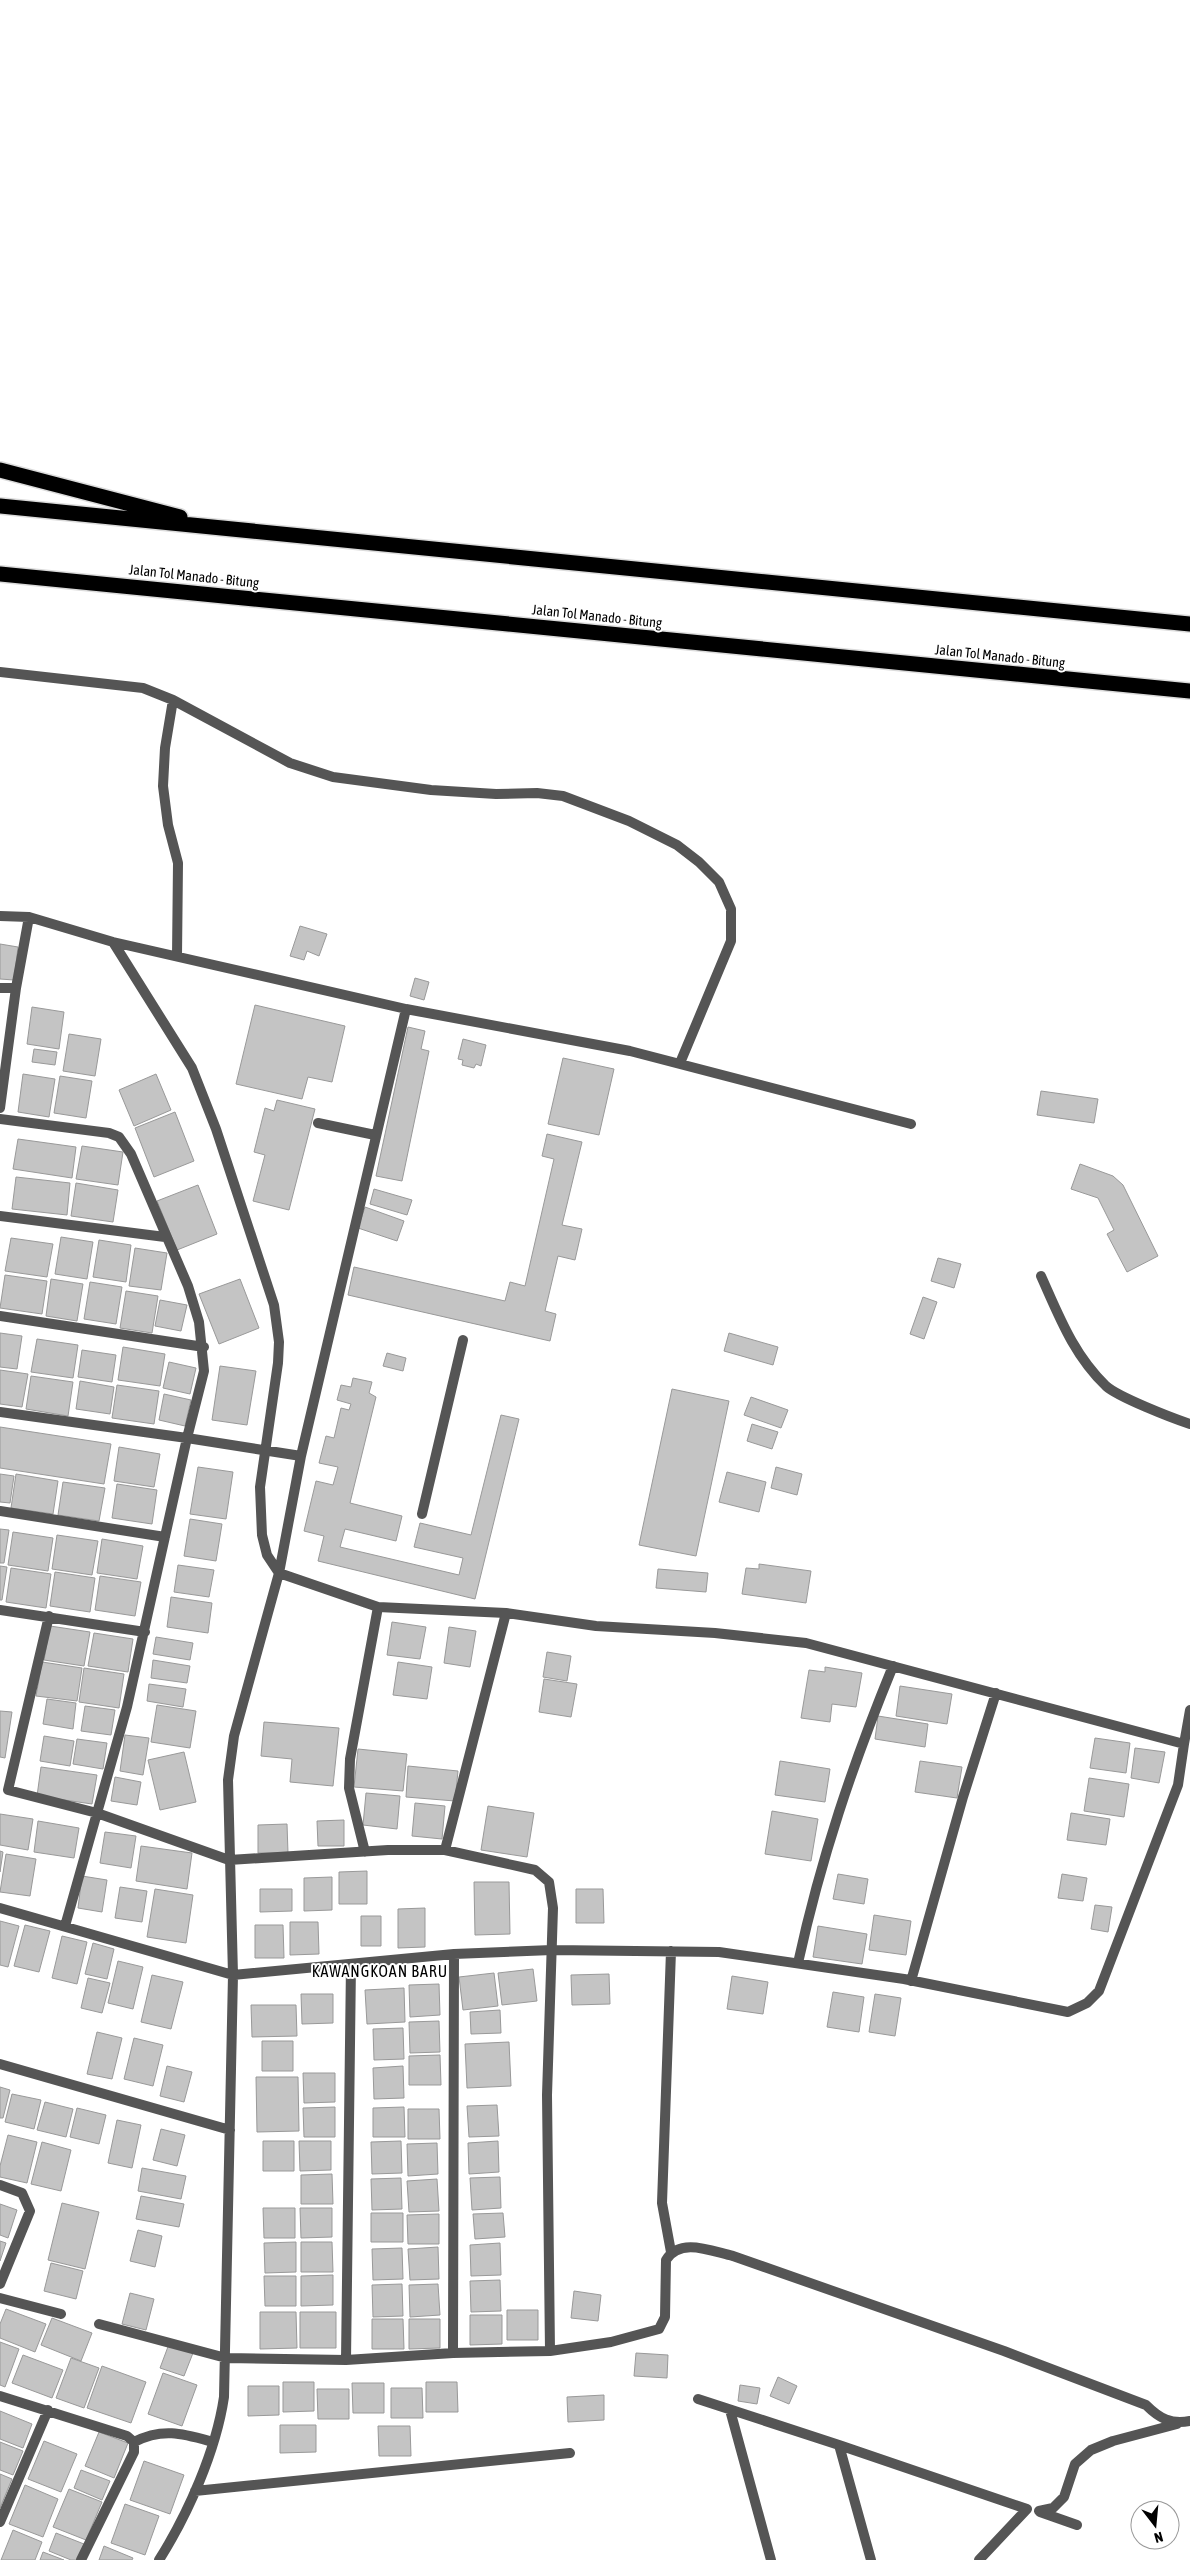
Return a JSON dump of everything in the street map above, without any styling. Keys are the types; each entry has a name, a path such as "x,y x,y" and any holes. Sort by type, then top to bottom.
{"highway":[{"path":"0,470 228,529"},
{"path":"0,506 1190,624"},
{"name":"Jalan Tol Manado - Bitung","path":"0,574 1190,692"}],"street":[{"path":"0,672 143,688 174,700 290,763 333,777 432,790 496,794 537,793 563,796 629,822 677,845 699,862 719,882 731,909 731,941 680,1064"},
{"path":"174,700 165,748 163,786 168,825 178,863 177,956"},
{"path":"0,916 29,917 113,942 406,1009 630,1051 911,1124"},
{"path":"0,1108 16,988 29,917"},
{"path":"113,942 192,1068 216,1130 274,1305 279,1342 278,1363 260,1487 262,1535 267,1555 279,1572 378,1607 506,1613 596,1626 715,1633 806,1643 1184,1744"},
{"path":"0,988 16,988"},
{"path":"159,2560 195,2491 213,2442 223,2406 226,2358 233,1975 228,1780 234,1736 279,1572 301,1456 406,1009"},
{"path":"0,1119 109,1133 119,1137 131,1154 165,1237 188,1286 199,1322 204,1347 204,1371 187,1438 127,1708 65,1926"},
{"path":"318,1123 375,1135"},
{"path":"0,1216 165,1237"},
{"path":"1041,1276 1069,1340 1107,1387 1168,1417 1190,1424"},
{"path":"0,1316 204,1347"},
{"path":"422,1514 463,1340"},
{"path":"0,1412 301,1456"},
{"path":"0,1511 165,1537"},
{"path":"365,1852 349,1788 350,1759 378,1607"},
{"path":"0,1610 145,1632"},
{"path":"445,1850 506,1613"},
{"path":"49,1616 4,1788 97,1812 229,1860 365,1852 445,1850 535,1870 550,1882 553,1908 547,2095 550,2351"},
{"path":"798,1964 814,1888 837,1814 862,1740 893,1666"},
{"path":"911,1981 963,1797 996,1693"},
{"path":"0,1908 233,1975 454,1954 552,1950 719,1952 911,1981 1068,2012 1087,2002 1099,1991 1178,1785 1190,1710"},
{"path":"99,2324 226,2358 346,2360 453,2353 550,2351 611,2342 658,2329 665,2317 666,2260 670,2252 662,2203 671,1951"},
{"path":"453,2353 454,1954"},
{"path":"346,2360 351,1964"},
{"path":"0,2064 230,2130"},
{"path":"0,2185 22,2193 30,2211 0,2284"},
{"path":"670,2252 678,2248 690,2247 733,2256 1106,2389 1146,2405 1159,2417 1185,2422"},
{"path":"0,2298 61,2314"},
{"path":"0,2396 127,2436 134,2442 134,2452 81,2560"},
{"path":"698,2399 1077,2525"},
{"path":"0,2522 48,2410"},
{"path":"730,2410 771,2560"},
{"path":"1039,2511 1053,2508 1064,2497 1075,2464 1091,2450 1113,2441 1185,2422"},
{"path":"134,2442 157,2432 183,2434 213,2442"},
{"path":"839,2445 871,2560"},
{"path":"195,2491 570,2453"},
{"path":"980,2560 1027,2509"}],"building":[{"path":"300,926 327,934 319,956 307,951 304,960 290,956"},
{"path":"0,944 18,947 14,980 0,979"},
{"path":"415,978 429,982 424,1000 410,996"},
{"path":"255,1005 345,1026 332,1082 308,1077 302,1099 236,1084"},
{"path":"32,1007 64,1012 59,1049 27,1044"},
{"path":"408,1027 425,1031 421,1049 429,1051 402,1181 376,1176"},
{"path":"69,1034 101,1039 95,1076 63,1071"},
{"path":"463,1039 486,1045 481,1066 476,1064 474,1068 462,1065 463,1060 458,1059"},
{"path":"34,1049 57,1052 55,1065 32,1062"},
{"path":"563,1058 614,1069 599,1135 548,1124"},
{"path":"23,1074 55,1079 49,1117 18,1112"},
{"path":"156,1074 171,1110 134,1126 119,1090"},
{"path":"60,1076 92,1081 86,1118 54,1113"},
{"path":"1041,1091 1098,1099 1094,1123 1037,1115"},
{"path":"277,1100 315,1109 289,1210 253,1201 265,1155 254,1152 265,1108 274,1111"},
{"path":"175,1112 194,1161 154,1177 135,1128"},
{"path":"547,1134 582,1142 562,1225 582,1229 575,1260 558,1256 545,1311 556,1314 550,1341 348,1295 354,1267 505,1301 510,1282 525,1286 554,1159 542,1156"},
{"path":"18,1139 76,1147 72,1178 13,1169"},
{"path":"82,1146 123,1152 118,1185 76,1179"},
{"path":"1080,1164 1113,1176 1123,1185 1158,1256 1127,1272 1107,1234 1114,1230 1098,1198 1071,1189"},
{"path":"16,1177 70,1183 67,1215 12,1209"},
{"path":"76,1183 118,1190 113,1222 71,1216"},
{"path":"198,1185 217,1234 177,1250 157,1201"},
{"path":"374,1189 412,1200 407,1215 370,1204"},
{"path":"365,1207 404,1221 397,1241 358,1228"},
{"path":"61,1237 93,1242 87,1279 55,1274"},
{"path":"11,1238 53,1244 47,1277 5,1271"},
{"path":"99,1240 131,1245 126,1282 93,1277"},
{"path":"135,1248 167,1253 161,1290 129,1286"},
{"path":"938,1258 961,1264 954,1288 931,1281"},
{"path":"5,1275 47,1281 42,1314 0,1308"},
{"path":"51,1279 83,1284 77,1321 46,1316"},
{"path":"240,1279 259,1328 219,1344 199,1294"},
{"path":"90,1282 122,1287 116,1324 84,1319"},
{"path":"126,1291 158,1296 152,1333 120,1328"},
{"path":"923,1297 937,1302 924,1339 910,1334"},
{"path":"160,1300 187,1305 181,1331 155,1326"},
{"path":"0,1333 22,1336 17,1369 0,1367"},
{"path":"729,1333 778,1347 773,1365 724,1351"},
{"path":"37,1339 78,1345 73,1378 31,1372"},
{"path":"123,1347 165,1354 160,1386 118,1380"},
{"path":"82,1350 116,1355 112,1382 78,1377"},
{"path":"387,1353 406,1358 403,1371 383,1366"},
{"path":"169,1362 196,1368 190,1394 163,1388"},
{"path":"220,1366 256,1371 247,1425 212,1420"},
{"path":"0,1370 28,1374 22,1407 0,1404"},
{"path":"31,1376 73,1382 68,1416 26,1409"},
{"path":"353,1378 372,1382 369,1393 376,1397 350,1503 402,1516 396,1541 345,1529 340,1547 459,1575 463,1558 414,1547 420,1523 471,1535 501,1415 519,1419 475,1599 318,1561 324,1536 304,1531 316,1481 333,1485 338,1467 319,1463 326,1436 334,1438 341,1408 349,1410 351,1404 337,1400 341,1385 351,1387"},
{"path":"80,1381 114,1387 110,1414 76,1409"},
{"path":"117,1385 159,1391 154,1424 112,1418"},
{"path":"672,1389 729,1401 696,1556 639,1545"},
{"path":"164,1394 191,1400 185,1426 159,1420"},
{"path":"751,1397 788,1410 781,1428 744,1415"},
{"path":"752,1424 778,1432 772,1449 747,1441"},
{"path":"0,1427 111,1444 104,1484 0,1468"},
{"path":"119,1447 160,1454 154,1487 114,1481"},
{"path":"198,1467 233,1472 226,1519 190,1514"},
{"path":"776,1467 802,1474 797,1495 771,1488"},
{"path":"727,1472 766,1482 759,1512 719,1502"},
{"path":"0,1474 14,1476 10,1503 0,1502"},
{"path":"16,1474 58,1481 53,1514 11,1508"},
{"path":"63,1482 105,1488 99,1521 58,1515"},
{"path":"117,1484 157,1490 152,1524 112,1518"},
{"path":"190,1519 222,1524 216,1561 184,1556"},
{"path":"0,1529 9,1530 4,1563 0,1563"},
{"path":"13,1532 53,1538 48,1571 8,1565"},
{"path":"57,1535 98,1541 92,1575 52,1569"},
{"path":"102,1539 143,1546 137,1579 97,1573"},
{"path":"759,1564 811,1571 806,1603 742,1594 746,1568 759,1569"},
{"path":"178,1565 214,1570 209,1597 174,1592"},
{"path":"0,1566 7,1567 2,1600 0,1600"},
{"path":"11,1568 51,1574 46,1608 6,1602"},
{"path":"658,1569 708,1573 706,1592 656,1588"},
{"path":"55,1572 95,1578 90,1612 50,1606"},
{"path":"100,1576 141,1582 135,1616 95,1610"},
{"path":"171,1597 212,1603 208,1633 167,1627"},
{"path":"392,1622 426,1627 420,1659 387,1655"},
{"path":"50,1626 90,1632 84,1666 44,1660"},
{"path":"449,1627 476,1631 470,1667 444,1663"},
{"path":"94,1633 133,1639 128,1672 88,1666"},
{"path":"156,1637 193,1643 190,1660 153,1654"},
{"path":"547,1652 571,1656 567,1681 543,1677"},
{"path":"153,1660 190,1666 187,1683 151,1678"},
{"path":"42,1662 82,1668 77,1701 36,1696"},
{"path":"398,1662 432,1667 427,1699 393,1695"},
{"path":"825,1667 862,1673 856,1707 832,1704 830,1722 801,1718 809,1670 825,1672"},
{"path":"84,1668 124,1674 119,1708 79,1702"},
{"path":"544,1679 577,1684 571,1717 539,1712"},
{"path":"149,1684 186,1689 183,1707 147,1701"},
{"path":"900,1686 952,1694 947,1724 896,1716"},
{"path":"47,1699 76,1703 73,1729 43,1724"},
{"path":"157,1705 196,1711 190,1748 151,1742"},
{"path":"85,1706 115,1710 111,1735 81,1731"},
{"path":"0,1711 12,1712 5,1758 0,1757"},
{"path":"878,1716 928,1724 925,1747 875,1739"},
{"path":"264,1722 339,1728 333,1786 290,1782 292,1759 261,1756"},
{"path":"125,1735 149,1738 143,1775 120,1771"},
{"path":"44,1736 74,1741 70,1766 40,1761"},
{"path":"1095,1738 1130,1743 1126,1773 1090,1768"},
{"path":"77,1739 107,1743 103,1769 73,1764"},
{"path":"1135,1748 1165,1752 1159,1783 1131,1778"},
{"path":"358,1749 407,1754 403,1791 354,1787"},
{"path":"184,1752 196,1802 160,1810 148,1760"},
{"path":"780,1761 830,1769 825,1802 775,1795"},
{"path":"920,1761 962,1767 957,1798 915,1792"},
{"path":"408,1766 458,1771 455,1801 406,1797"},
{"path":"41,1767 97,1775 92,1804 37,1796"},
{"path":"115,1777 141,1782 137,1805 111,1801"},
{"path":"1089,1778 1129,1784 1124,1817 1084,1811"},
{"path":"366,1793 400,1796 397,1829 363,1825"},
{"path":"415,1803 445,1806 442,1839 412,1836"},
{"path":"488,1806 534,1813 527,1857 481,1850"},
{"path":"772,1811 818,1819 811,1861 765,1854"},
{"path":"1071,1813 1110,1819 1106,1845 1067,1840"},
{"path":"0,1814 33,1819 28,1850 0,1845"},
{"path":"344,1820 344,1846 318,1846 317,1821"},
{"path":"38,1821 79,1828 74,1858 34,1852"},
{"path":"287,1824 288,1853 258,1853 258,1825"},
{"path":"105,1832 136,1836 131,1868 100,1863"},
{"path":"141,1846 192,1853 187,1889 136,1881"},
{"path":"0,1851 3,1852 0,1872"},
{"path":"6,1854 36,1859 30,1896 0,1892"},
{"path":"367,1871 367,1904 339,1904 339,1872"},
{"path":"838,1874 868,1879 864,1904 833,1899"},
{"path":"1062,1874 1087,1878 1083,1901 1058,1898"},
{"path":"82,1876 107,1880 102,1912 78,1908"},
{"path":"332,1877 332,1910 304,1911 304,1878"},
{"path":"474,1882 509,1882 510,1934 475,1935"},
{"path":"120,1887 147,1891 142,1922 115,1918"},
{"path":"155,1889 193,1895 186,1943 147,1937"},
{"path":"260,1889 292,1889 292,1911 260,1912"},
{"path":"576,1889 603,1889 604,1923 576,1923"},
{"path":"1095,1905 1112,1907 1108,1932 1091,1929"},
{"path":"425,1908 425,1947 398,1948 398,1909"},
{"path":"874,1915 911,1921 906,1955 869,1950"},
{"path":"361,1916 381,1916 381,1946 361,1946"},
{"path":"0,1921 19,1926 8,1967 0,1965"},
{"path":"290,1922 318,1922 319,1954 290,1955"},
{"path":"25,1925 50,1931 39,1972 14,1966"},
{"path":"255,1925 283,1925 284,1958 255,1958"},
{"path":"818,1926 867,1934 862,1964 813,1957"},
{"path":"62,1936 87,1942 77,1984 52,1978"},
{"path":"93,1943 114,1949 107,1979 85,1974"},
{"path":"118,1961 143,1967 133,2009 108,2003"},
{"path":"533,1969 537,2001 502,2005 498,1973"},
{"path":"494,1973 498,2006 463,2010 459,1977"},
{"path":"609,1974 610,2004 572,2005 571,1975"},
{"path":"152,1975 183,1982 171,2029 141,2022"},
{"path":"732,1976 768,1982 763,2014 727,2009"},
{"path":"88,1978 110,1983 102,2013 81,2008"},
{"path":"439,1984 440,2015 410,2017 409,1985"},
{"path":"404,1988 405,2022 367,2024 365,1990"},
{"path":"833,1992 864,1997 859,2032 827,2027"},
{"path":"301,1994 333,1994 333,2023 302,2024"},
{"path":"875,1994 901,1998 895,2036 869,2032"},
{"path":"251,2005 296,2005 297,2036 252,2037"},
{"path":"500,2010 501,2033 471,2034 470,2012"},
{"path":"439,2021 440,2052 410,2053 409,2022"},
{"path":"403,2028 404,2059 374,2060 373,2029"},
{"path":"97,2032 122,2038 112,2079 87,2074"},
{"path":"134,2038 163,2045 153,2086 124,2079"},
{"path":"262,2041 293,2041 293,2071 262,2071"},
{"path":"509,2042 511,2086 467,2088 465,2044"},
{"path":"440,2055 441,2085 409,2085 409,2056"},
{"path":"167,2066 192,2072 184,2102 160,2096"},
{"path":"403,2066 404,2098 374,2099 373,2068"},
{"path":"303,2073 335,2073 335,2102 304,2103"},
{"path":"256,2077 298,2077 299,2131 257,2132"},
{"path":"0,2087 10,2090 3,2118 0,2118"},
{"path":"12,2094 41,2100 34,2129 5,2122"},
{"path":"45,2102 73,2109 66,2137 37,2130"},
{"path":"497,2105 499,2136 469,2137 467,2106"},
{"path":"335,2107 335,2137 304,2137 303,2108"},
{"path":"404,2107 405,2137 373,2137 373,2108"},
{"path":"77,2108 106,2115 99,2144 70,2137"},
{"path":"408,2109 439,2109 440,2139 408,2139"},
{"path":"117,2120 141,2125 132,2168 108,2163"},
{"path":"161,2129 185,2135 177,2166 153,2160"},
{"path":"8,2135 37,2142 27,2183 0,2177 0,2166"},
{"path":"263,2141 294,2141 294,2171 263,2171"},
{"path":"299,2141 331,2141 331,2170 300,2171"},
{"path":"401,2141 402,2173 372,2174 371,2142"},
{"path":"498,2141 499,2172 469,2174 468,2143"},
{"path":"42,2142 71,2150 61,2191 31,2184"},
{"path":"437,2143 438,2174 408,2176 407,2144"},
{"path":"142,2168 186,2176 181,2199 138,2191"},
{"path":"332,2174 333,2204 301,2204 301,2175"},
{"path":"500,2177 501,2208 472,2210 470,2178"},
{"path":"401,2178 402,2209 372,2210 371,2179"},
{"path":"437,2179 439,2211 409,2212 407,2181"},
{"path":"141,2196 184,2204 179,2227 136,2219"},
{"path":"62,2203 99,2212 85,2269 48,2260"},
{"path":"0,2204 17,2210 8,2238 0,2235"},
{"path":"263,2208 295,2208 295,2238 264,2238"},
{"path":"300,2208 332,2208 332,2237 301,2238"},
{"path":"371,2213 403,2213 403,2242 371,2242"},
{"path":"503,2213 505,2237 475,2239 473,2214"},
{"path":"439,2214 439,2244 408,2244 407,2215"},
{"path":"138,2230 162,2236 155,2267 130,2261"},
{"path":"0,2241 6,2243 0,2261"},
{"path":"296,2242 296,2272 265,2273 264,2243"},
{"path":"301,2242 332,2242 333,2272 301,2272"},
{"path":"500,2243 501,2275 471,2276 470,2245"},
{"path":"438,2247 439,2279 410,2280 408,2249"},
{"path":"402,2248 403,2279 373,2280 372,2249"},
{"path":"51,2263 83,2271 76,2299 44,2291"},
{"path":"333,2275 333,2305 301,2306 301,2276"},
{"path":"264,2276 296,2276 296,2306 265,2306"},
{"path":"500,2280 501,2311 471,2312 470,2281"},
{"path":"402,2284 403,2316 373,2317 372,2285"},
{"path":"438,2284 440,2315 410,2317 409,2285"},
{"path":"574,2291 601,2295 598,2321 571,2318"},
{"path":"130,2293 154,2299 146,2330 122,2324"},
{"path":"6,2309 46,2324 35,2352 0,2338 0,2324"},
{"path":"507,2310 538,2310 538,2340 507,2340"},
{"path":"260,2312 296,2312 297,2348 260,2349"},
{"path":"300,2312 336,2312 336,2348 300,2348"},
{"path":"470,2315 502,2315 502,2344 470,2345"},
{"path":"52,2318 92,2333 81,2361 41,2345"},
{"path":"372,2319 403,2319 404,2349 372,2349"},
{"path":"409,2319 440,2319 440,2348 409,2349"},
{"path":"0,2342 19,2349 5,2387 0,2385"},
{"path":"169,2344 193,2353 184,2376 160,2368"},
{"path":"636,2353 668,2355 667,2378 634,2376"},
{"path":"23,2355 63,2370 52,2398 12,2383"},
{"path":"71,2358 99,2368 84,2408 56,2398"},
{"path":"102,2366 146,2382 131,2423 87,2408"},
{"path":"163,2373 197,2385 182,2426 148,2414"},
{"path":"778,2377 797,2386 789,2404 770,2396"},
{"path":"283,2382 314,2382 314,2411 283,2412"},
{"path":"426,2382 457,2382 458,2412 426,2412"},
{"path":"352,2383 384,2383 384,2413 353,2413"},
{"path":"740,2385 760,2388 757,2404 738,2401"},
{"path":"248,2386 279,2386 279,2415 248,2416"},
{"path":"391,2388 422,2388 423,2418 391,2418"},
{"path":"317,2389 349,2389 349,2419 318,2419"},
{"path":"604,2395 604,2420 568,2422 567,2397"},
{"path":"0,2411 32,2424 23,2448 0,2439"},
{"path":"280,2425 316,2425 316,2452 280,2453"},
{"path":"378,2426 410,2426 411,2456 379,2456"},
{"path":"99,2432 128,2443 114,2478 85,2466"},
{"path":"44,2441 77,2454 61,2492 28,2479"},
{"path":"0,2442 23,2451 13,2475 0,2470"},
{"path":"144,2461 184,2475 170,2514 130,2500"},
{"path":"81,2470 110,2481 102,2500 74,2488"},
{"path":"0,2474 12,2479 0,2508"},
{"path":"25,2485 58,2499 43,2537 9,2524"},
{"path":"69,2489 102,2502 86,2540 53,2527"},
{"path":"125,2504 159,2516 145,2555 111,2543"},
{"path":"13,2530 42,2542 35,2560 1,2560"},
{"path":"56,2533 84,2544 78,2560 71,2560 49,2551"},
{"path":"104,2546 133,2558 132,2560 99,2560"},
{"path":"43,2552 64,2560 40,2560"}],"district":[{"name":"KAWANGKOAN BARU","path":"380,1971"}]}
